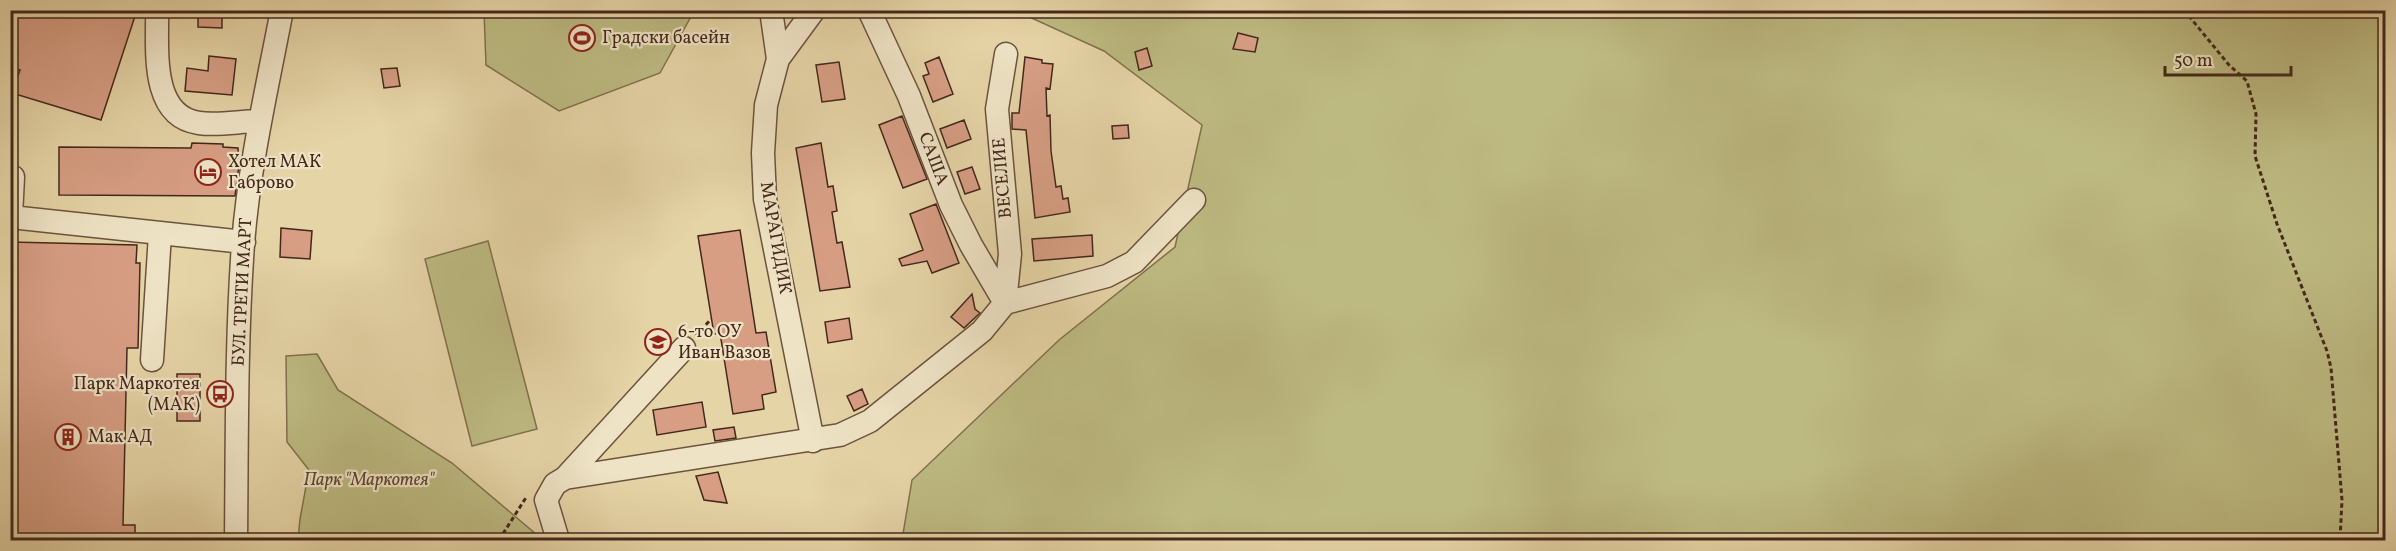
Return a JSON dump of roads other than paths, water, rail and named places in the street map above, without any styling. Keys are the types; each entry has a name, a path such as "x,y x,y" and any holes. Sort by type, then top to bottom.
{"street":[{"path":"157,10 159,81 165,98 173,109 184,118 199,123 260,121"},
{"name":"БУЛ. ТРЕТИ МАРТ","path":"236,540 238,338 244,242 260,121 282,10"},
{"path":"771,10 778,59"},
{"name":"МАРАГИДИК","path":"813,441 765,199 763,153 766,105 778,59 814,10"},
{"name":"САША","path":"869,10 909,96 951,205 970,245 1005,303"},
{"name":"ВЕСЕЛИЕ","path":"1005,303 1010,254 997,109 1006,54"},
{"path":"13,177 11,217 244,242"},
{"path":"560,481 840,435 870,421 982,331 1005,303 1107,276 1134,262 1194,200"},
{"path":"152,360 160,234"},
{"path":"558,540 546,500 560,481 684,348"}],"place":[{"name":"Градски басейн","path":"582,38"},
{"name":"Хотел МАК Габрово","path":"208,172"},
{"name":"6-то ОУ Иван Вазов","path":"658,342"},
{"name":"Парк Маркотея (МАК)","path":"220,394"},
{"name":"Мак АД","path":"68,437"}],"park label":[{"name":"Парк \"Маркотея\"","path":"369,480"}]}
